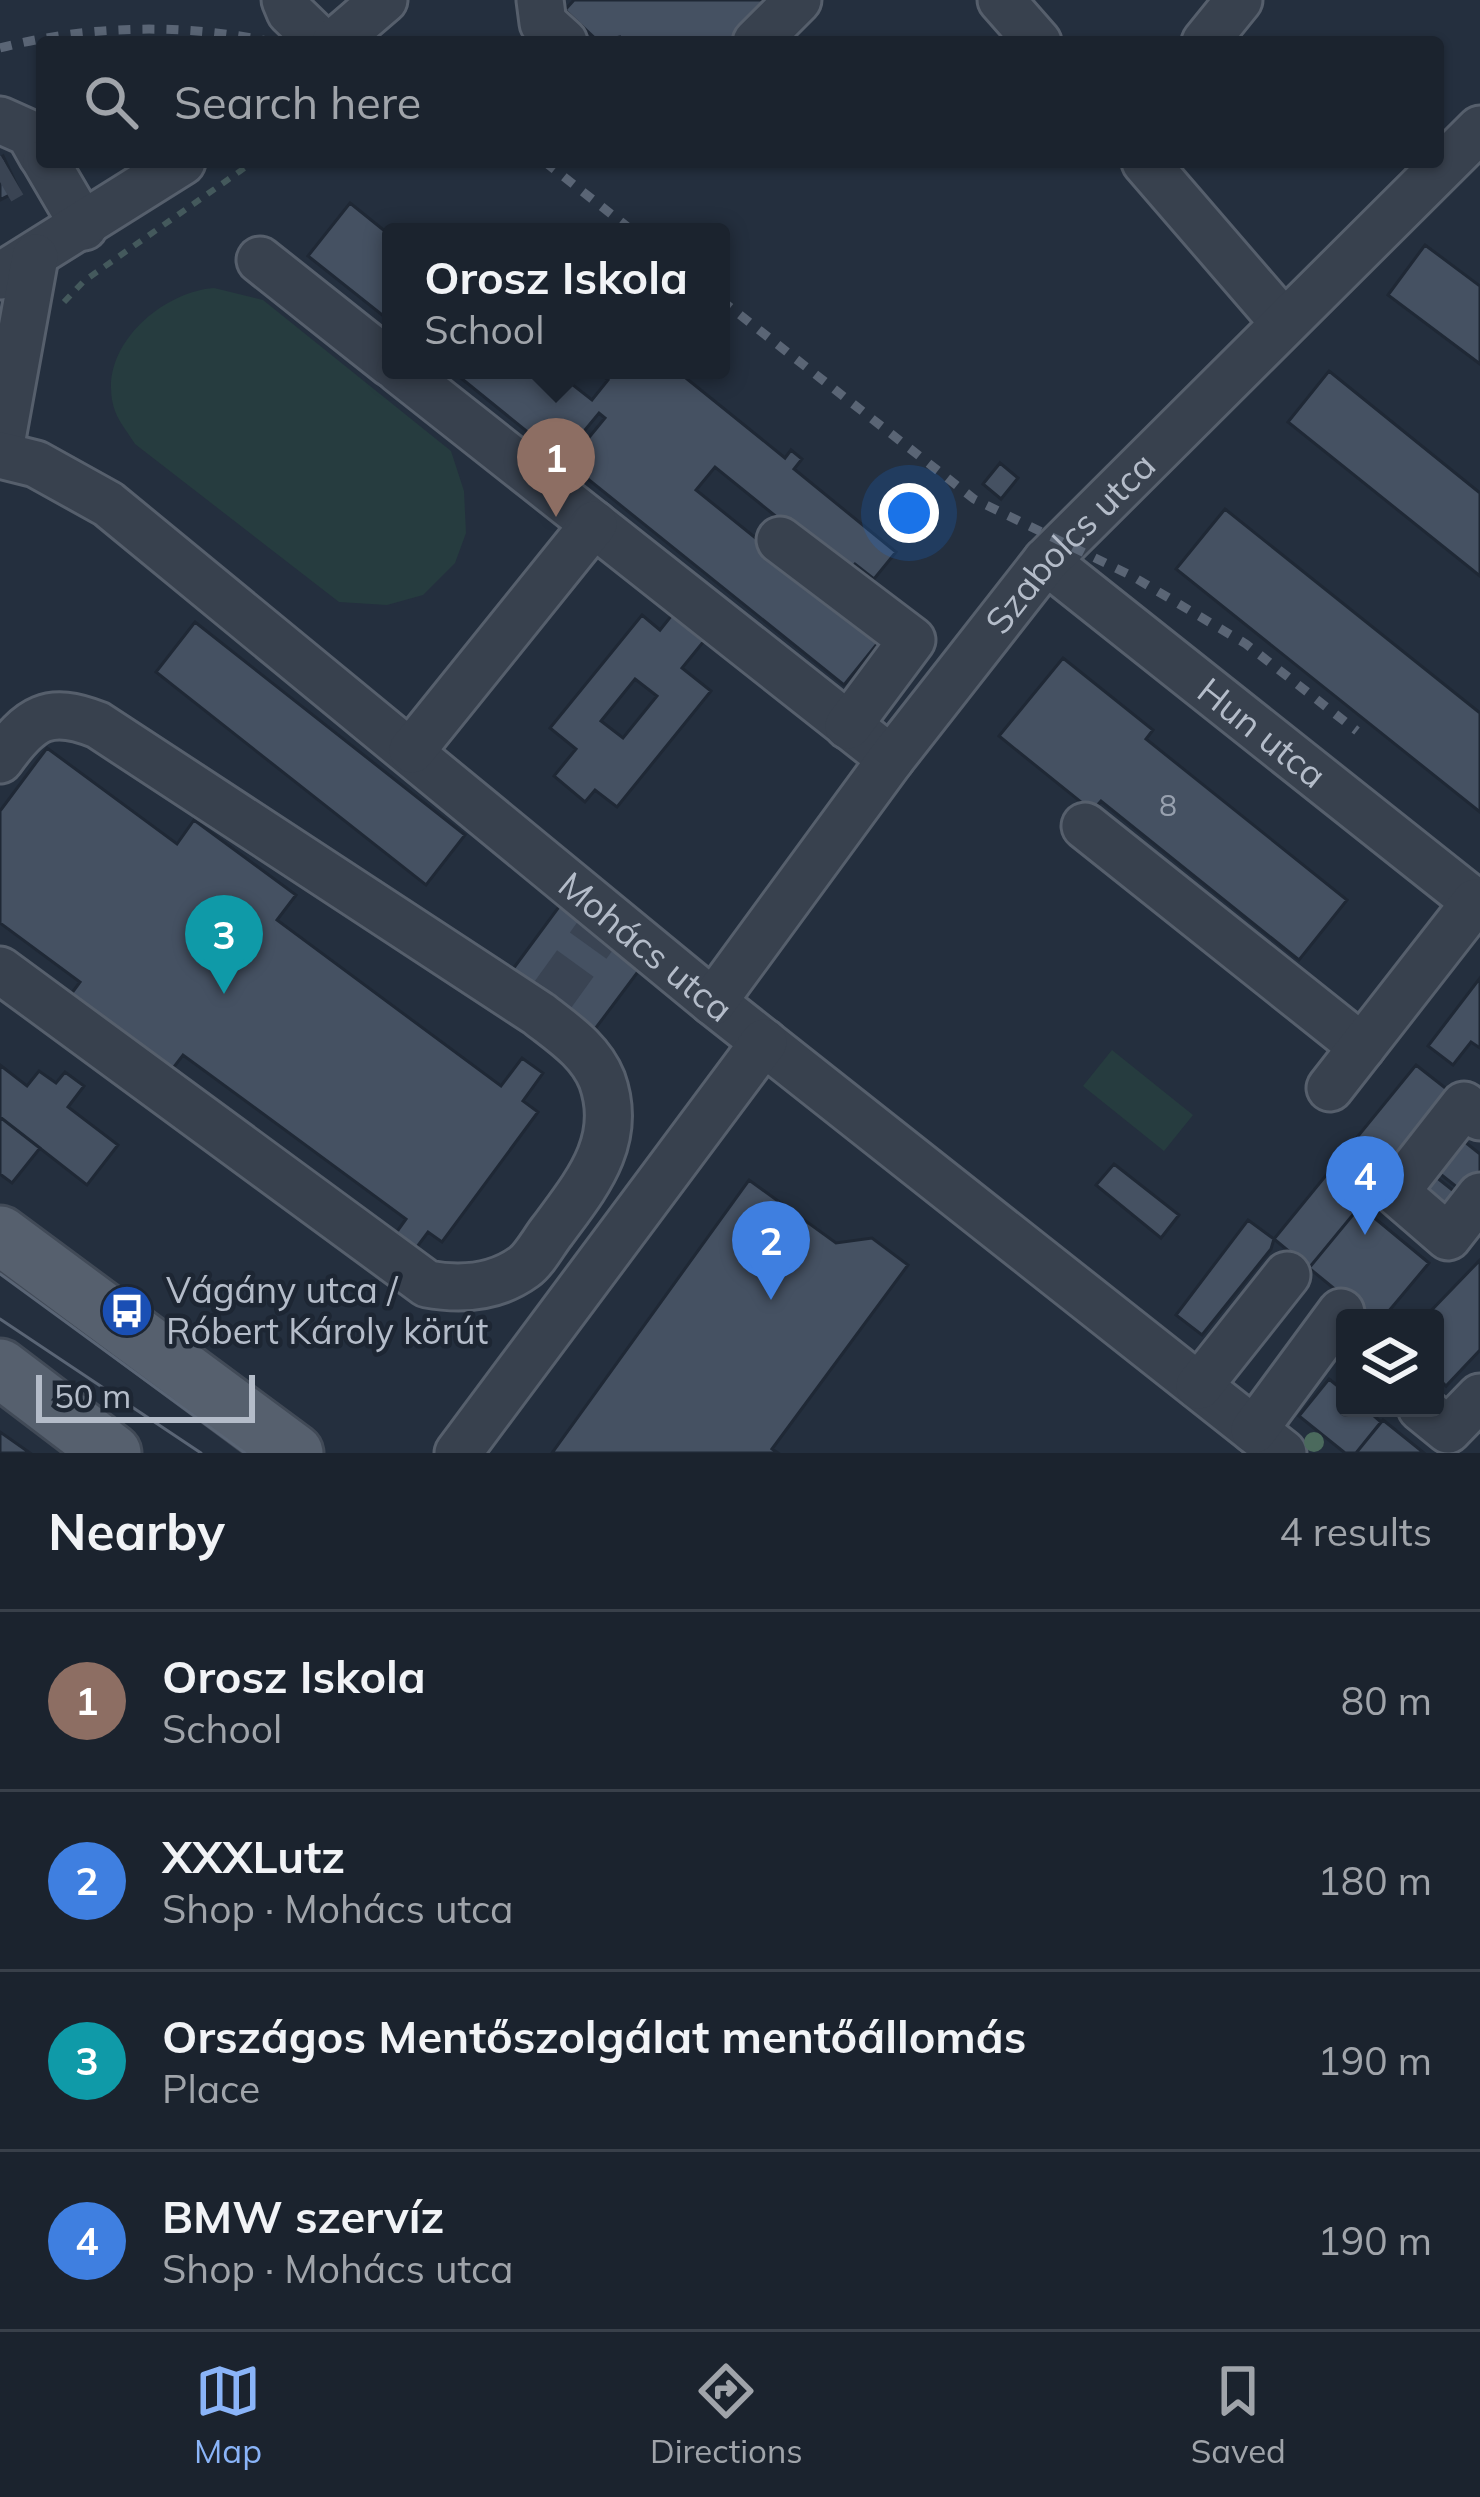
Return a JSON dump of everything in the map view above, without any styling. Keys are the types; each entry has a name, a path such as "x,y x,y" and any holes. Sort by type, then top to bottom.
{"main road":[{"path":"0,1235 294,1453"},
{"path":"0,1368 112,1453"}],"street":[{"path":"285,0 290,12 315,36"},
{"path":"342,36 384,0"},
{"path":"540,0 542,23 557,36"},
{"path":"762,36 798,0"},
{"path":"1001,0 1034,36"},
{"path":"1210,36 1239,0"},
{"path":"0,120 29,134 36,162"},
{"name":"Szabolcs utca","path":"1444,165 1480,129"},
{"path":"39,168 84,227"},
{"path":"0,453 18,266 173,168"},
{"path":"1150,168 1284,323"},
{"name":"Szabolcs utca","path":"713,1002 890,759 1046,560 1441,168"},
{"path":"260,260 382,357"},
{"path":"410,379 890,759"},
{"name":"Mohács utca","path":"0,453 36,464 108,504 412,750 603,924 713,1002 1268,1441"},
{"path":"412,750 594,524"},
{"path":"780,540 912,640 848,726"},
{"name":"Hun utca","path":"1046,560 1477,904"},
{"path":"0,760 18,734 50,715 71,714 98,724 544,1007 582,1048 601,1078 607,1103 603,1154 526,1266 489,1283 454,1290 427,1284 0,970"},
{"path":"1085,826 1362,1047"},
{"path":"1330,1088 1477,904"},
{"path":"455,1453 764,1042"},
{"path":"1480,1118 1464,1105 1396,1192 1448,1237 1480,1196"},
{"path":"1199,1386 1287,1275"},
{"path":"1268,1441 1336,1321"},
{"path":"1431,1417 1448,1430 1480,1397"},
{"path":"455,1453 481,1411"}],"path":[{"path":"55,312 84,280 244,168"}],"green space":[{"path":"214,288 263,300 451,451 464,491 466,533 455,563 423,595 387,605 339,602 135,444 117,415 111,388 123,346 136,328 173,300"},
{"path":"1112,1050 1193,1115 1164,1151 1083,1086"}],"building":[{"path":"574,0 771,0 737,36 593,36 565,10"},
{"path":"3,156 19,190 0,200 0,158"},
{"path":"350,203 382,229 382,315 308,256"},
{"path":"1425,245 1480,286 1480,364 1388,295"},
{"path":"1329,371 1480,493 1480,576 1288,422"},
{"path":"462,379 565,379 592,400 607,379 687,379 785,458 791,450 802,459 794,469 896,552 874,579 855,564 847,574 715,467 696,490 881,639 844,685 568,463 605,418 599,413 561,459"},
{"path":"1000,463 1018,478 1001,499 983,484"},
{"path":"1225,509 1480,713 1480,812 1176,569"},
{"path":"642,615 660,630 672,615 704,641 682,668 711,691 617,807 595,790 585,802 554,776 576,749 550,728","holes":["635,679 657,696 623,738 601,721"]},
{"path":"195,622 465,835 426,885 156,672"},
{"path":"1063,658 1153,730 1146,739 1347,900 1299,960 1101,801 1092,811 999,736"},
{"path":"47,748 177,844 194,820 296,895 277,920 501,1086 522,1058 543,1073 523,1101 538,1112 442,1242 428,1232 408,1259 388,1244 406,1219 183,1055 164,1080 63,1005 80,982 0,923 0,811"},
{"path":"561,904 643,965 595,1029 513,969"},
{"path":"1480,978 1480,1048 1471,1042 1453,1065 1428,1046"},
{"path":"0,1065 27,1086 39,1071 56,1083 65,1072 84,1086 68,1107 118,1145 87,1185 0,1117"},
{"path":"1416,1065 1453,1094 1309,1268 1274,1239"},
{"path":"0,1117 40,1148 12,1183 0,1174"},
{"path":"1455,1134 1480,1154 1480,1171 1463,1192 1429,1165"},
{"path":"1114,1164 1179,1215 1161,1238 1096,1185"},
{"path":"1426,1169 1460,1196 1447,1213 1413,1186"},
{"path":"749,1180 836,1243 872,1238 908,1265 772,1449 778,1453 552,1453"},
{"path":"1360,1206 1429,1263 1391,1309 1359,1309 1309,1268"},
{"path":"1248,1220 1274,1239 1271,1249 1202,1335 1176,1315"},
{"path":"1480,1260 1480,1350 1446,1386 1444,1309 1433,1309"},
{"path":"1329,1379 1336,1385 1336,1417 1375,1417 1381,1422 1356,1453 1345,1453 1299,1416"},
{"path":"1383,1420 1424,1453 1356,1453"},
{"path":"0,1432 30,1453 0,1453"}],"tunnel":[{"path":"0,182 12,175"},
{"path":"549,1000 598,932"}],"tram line":[{"path":"0,1274 245,1453"},
{"path":"0,1319 201,1453"}],"railway":[{"path":"60,36 136,29 239,36"},
{"path":"0,48 36,40"},
{"path":"553,168 623,223"},
{"path":"730,307 974,499 1132,576 1246,644 1357,731"}],"place":[{"name":"Orosz Iskola","path":"556,517"},
{"name":"Országos Mentőszolgálat mentőállomás","path":"224,994"},
{"name":"BMW szervíz","path":"1365,1235"},
{"name":"XXXLutz","path":"771,1300"},
{"name":"Vágány utca / Róbert Károly körút","path":"127,1311"}]}
